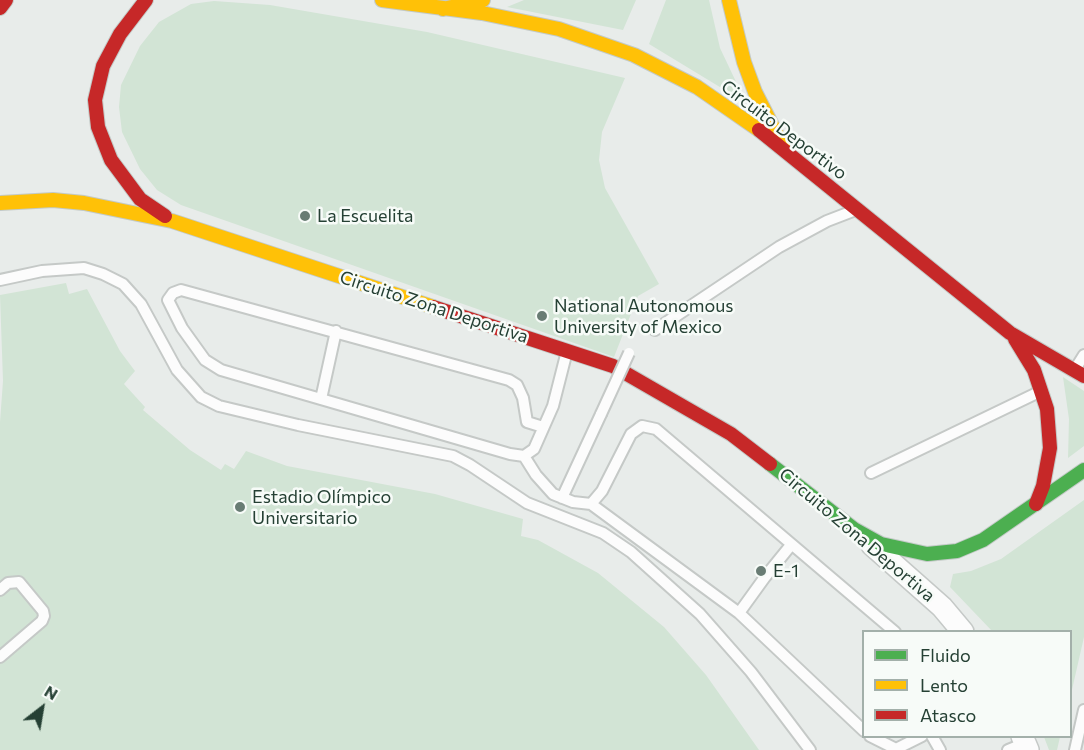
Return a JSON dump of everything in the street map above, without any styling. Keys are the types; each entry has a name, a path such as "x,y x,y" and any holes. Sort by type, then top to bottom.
{"street":[{"path":"0,8 6,0"},
{"path":"147,0 120,34 103,66 95,100 98,127 111,160 140,199 172,220"},
{"name":"Circuito Deportivo","path":"382,0 482,13 559,29 634,56 697,87 783,147 856,210 1010,333 1079,373"},
{"path":"443,9 483,0"},
{"path":"729,0 748,72 783,147"},
{"name":"Circuito Zona Deportiva","path":"0,203 53,200 84,203 172,220 613,366 731,434 854,529 942,607 961,630"},
{"path":"1010,333 1034,370 1047,409 1050,448 1043,486 1036,504"},
{"path":"854,529 881,544 896,549 942,554 957,551 983,540 1084,470"}],"lane":[{"path":"655,330 779,247 827,221 856,210"},
{"path":"0,280 42,271 84,268 103,274 123,284 141,304 177,370 201,397 219,406 298,425 453,456 527,503 603,533 631,552 700,614 751,672 810,750"},
{"path":"543,427 527,422 523,398 517,385 509,380 181,290 173,293 168,300 182,328 212,365 321,399 524,456 552,494 591,504 739,614 862,729"},
{"path":"321,399 336,331"},
{"path":"524,456 534,449 553,406 567,351"},
{"path":"562,498 629,353"},
{"path":"1079,373 1084,355"},
{"path":"871,473 1042,390"},
{"path":"591,504 602,491 631,434 642,426 656,429 893,630"},
{"path":"739,614 791,545"},
{"path":"0,590 8,584 19,582 43,611 44,616 42,621 0,657"},
{"path":"1075,750 1084,710"},
{"path":"874,738 896,749 918,738"}],"green space":[{"path":"524,0 636,0 623,30 507,7"},
{"path":"666,0 709,0 720,48 738,86 733,95 649,44"},
{"path":"214,1 270,5 427,32 625,78 602,132 599,160 605,188 659,284 638,296 614,357 181,205 157,190 140,169 122,132 119,107 121,85 140,46 159,22 191,4"},
{"name":"Estadio Olímpico Universitario","path":"66,283 69,294 87,289 120,351 135,371 124,384 145,407 143,410 190,450 221,470 225,464 234,469 246,451 287,466 435,494 523,519 521,536 538,540 598,573 664,627 706,675 759,750 0,750 0,422 3,381 0,295"},
{"path":"1063,377 1084,391 1084,446 1068,458 1069,419"},
{"path":"1084,500 1084,637 1072,690 1072,630 991,630 950,587 953,574 971,571 1001,559"},
{"path":"1044,738 1060,738 1057,750 1049,750"}],"traffic: fast":[{"path":"770,464 854,529 881,544 927,554 957,551 983,540 1084,470"}],"traffic: slow":[{"path":"382,0 482,13 559,29 634,55 697,87 759,130"},
{"path":"443,9 483,0"},
{"path":"729,0 744,62 755,92 783,147"},
{"path":"0,203 53,200 84,203 172,221 433,307"}],"traffic: jam":[{"path":"0,8 6,0"},
{"path":"146,0 120,34 103,66 95,100 98,127 111,160 140,199 165,216"},
{"path":"759,130 1010,333 1084,376"},
{"path":"433,307 613,366 731,434 770,464"},
{"path":"1015,339 1034,370 1047,409 1050,448 1043,486 1036,504"}],"place":[{"name":"La Escuelita","path":"305,216"},
{"name":"National Autonomous University of Mexico","path":"542,316"},
{"name":"Estadio Olímpico Universitario","path":"240,507"},
{"name":"E-1","path":"761,571"}]}
